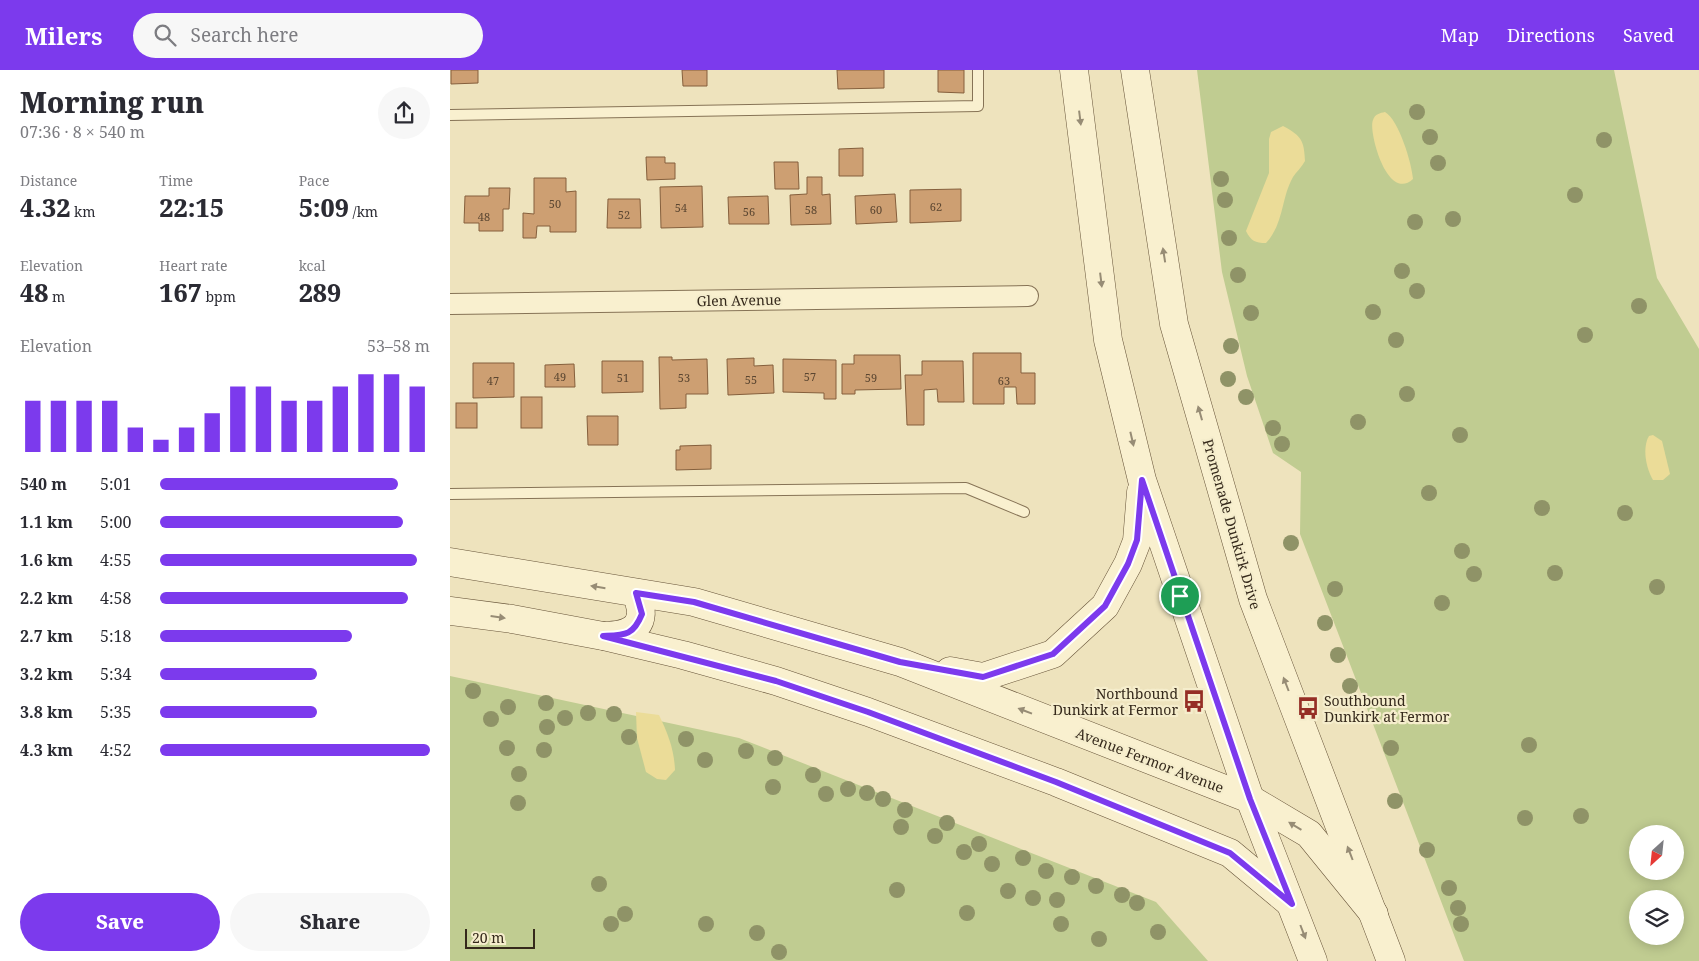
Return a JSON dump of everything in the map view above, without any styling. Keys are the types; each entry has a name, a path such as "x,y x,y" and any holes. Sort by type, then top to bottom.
{"main road":[{"path":"1074,70 1108,340 1142,480 1250,799 1313,961"},
{"name":"Promenade Dunkirk Drive","path":"1135,70 1177,334 1253,599 1391,961"},
{"path":"900,662 983,677 1053,654 1105,606 1128,564 1137,540 1142,480"},
{"name":"Avenue Fermor Avenue","path":"450,562 694,602 900,662 1250,799 1309,834 1374,914"},
{"path":"603,636 623,635 632,631 642,614 636,593"},
{"path":"450,611 512,619 603,636 776,681 868,712 1056,782 1230,853 1292,904"}],"street":[{"name":"Glen Avenue","path":"450,304 1028,296"}],"lane":[{"path":"450,115 978,106 978,70"},
{"path":"450,494 966,488 1024,512"}],"green space":[{"path":"1197,70 1614,70 1657,278 1699,349 1699,961 1464,961 1300,534 1301,472 1273,453 1247,376 1222,272"},
{"path":"450,676 739,738 1156,902 1208,961 450,961"}],"sand":[{"path":"1385,112 1400,133 1410,163 1413,179 1404,184 1395,181 1388,174 1381,162 1373,137 1373,120 1376,115"},
{"path":"1283,126 1301,140 1305,161 1289,185 1272,236 1266,243 1259,243 1254,241 1246,231 1269,173 1269,139 1271,132"},
{"path":"1653,435 1662,441 1670,474 1663,480 1653,480 1648,470 1645,452 1649,436"},
{"path":"636,712 659,715 668,735 675,770 666,780 657,779 646,772 637,738"}],"building":[{"path":"451,70 478,70 478,83 451,84"},
{"path":"682,70 707,70 707,86 683,86"},
{"path":"837,70 884,70 884,88 838,89"},
{"path":"938,70 964,70 964,93 938,92"},
{"path":"863,148 863,176 839,176 839,149"},
{"path":"646,157 665,157 665,163 675,163 675,179 647,180"},
{"path":"774,162 798,162 799,189 775,189"},
{"path":"807,177 822,177 822,195 830,194 831,224 791,225 790,195 807,194"},
{"path":"534,178 566,178 566,192 576,191 576,232 550,232 550,226 537,226 536,238 523,238 523,213 534,214"},
{"path":"702,186 703,227 661,228 660,187"},
{"path":"489,188 510,188 509,209 503,209 503,231 479,231 479,223 464,223 465,196 489,196"},
{"path":"961,189 961,221 910,223 910,190"},
{"path":"895,194 897,222 856,224 855,196"},
{"path":"768,196 769,224 729,224 728,197"},
{"path":"608,199 640,199 641,228 607,228"},
{"path":"973,353 1021,353 1021,373 1035,373 1035,404 1017,404 1016,387 1004,387 1004,404 973,404"},
{"path":"854,355 900,355 901,389 855,390 855,394 842,394 842,364 854,364"},
{"path":"659,357 672,357 672,360 707,359 708,394 686,394 686,408 660,409"},
{"path":"754,358 754,366 773,365 774,393 728,395 727,359"},
{"path":"783,359 836,360 836,399 824,399 824,393 783,392"},
{"path":"602,361 643,361 643,392 602,393"},
{"path":"922,361 963,361 964,402 938,402 937,389 924,390 924,425 907,425 905,375 922,375"},
{"path":"473,363 514,363 514,397 473,398"},
{"path":"574,364 575,387 545,387 545,365"},
{"path":"521,397 542,397 542,428 521,428"},
{"path":"456,403 477,403 477,428 456,428"},
{"path":"587,416 618,416 618,445 588,445"},
{"path":"711,445 711,469 676,470 676,450 680,450 680,446"}],"place":[{"name":"Northbound Dunkirk at Fermor","path":"1194,701"},
{"name":"Southbound Dunkirk at Fermor","path":"1308,708"}],"route":[{"path":"1142,480 1180,596 1250,799 1292,904 1230,853 1056,782 868,712 776,681 683,655 603,636 623,635 632,631 638,624 642,614 636,593 694,602 900,662 983,677 1053,654 1105,606 1128,564 1137,540 1142,480"}]}
